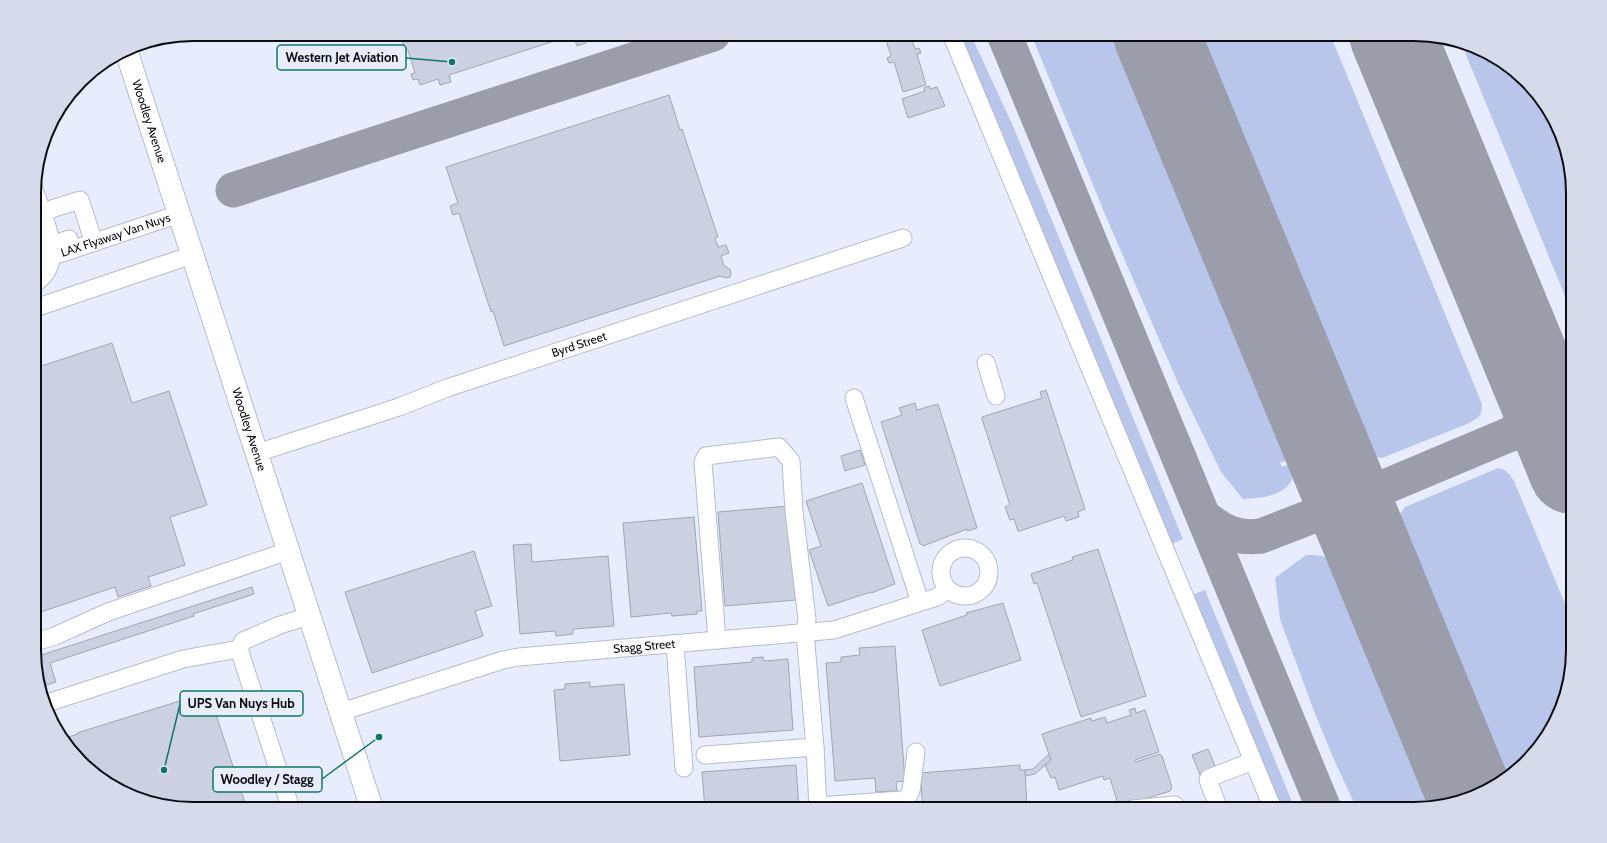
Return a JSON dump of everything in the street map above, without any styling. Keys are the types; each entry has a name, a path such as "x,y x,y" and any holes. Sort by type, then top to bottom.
{"main road":[{"name":"Woodley Avenue","path":"128,56 370,802"}],"street":[{"path":"954,41 1270,802"},
{"path":"42,212 80,200 92,237"},
{"name":"LAX Flyaway Van Nuys","path":"41,209 52,250"},
{"name":"LAX Flyaway Van Nuys","path":"41,257 52,250 177,210"},
{"name":"Byrd Street","path":"256,453 399,407 447,388 903,238"},
{"name":"LAX Flyaway Van Nuys","path":"41,249 52,250"},
{"path":"41,279 47,271 52,250"},
{"path":"41,306 192,255"},
{"path":"986,363 996,396"},
{"path":"854,398 920,602"},
{"path":"716,640 703,462 706,456 779,447 791,461 794,511 807,619 805,633 815,747 818,802"},
{"path":"41,640 55,636 108,612 288,551"},
{"name":"Stagg Street","path":"341,712 504,660 519,657 834,630 937,597 948,590"},
{"path":"289,802 239,649 243,641 280,625 309,616"},
{"path":"675,644 684,768"},
{"path":"50,702 183,659 239,649"},
{"path":"705,755 815,747"},
{"path":"880,802 907,798 911,791 916,752"},
{"path":"1216,802 1208,780 1253,761"}],"shaded area":[{"path":"963,41 974,41 1013,126 1183,539 1172,544"},
{"path":"1034,41 1126,41 1299,455 1280,463 1282,467 1296,462 1295,473 1286,488 1271,495 1243,499 1221,472 1178,383 1107,219"},
{"path":"1190,41 1333,41 1482,404 1480,415 1467,424 1382,458 1370,454 1355,439"},
{"path":"1464,49 1490,61 1506,72 1528,93 1546,117 1558,144 1566,183 1566,298"},
{"path":"1498,468 1506,471 1514,481 1566,606 1566,660 1558,699 1546,726 1535,742 1514,764 1495,778 1395,533 1397,532 1397,518 1405,507"},
{"path":"1306,555 1326,557 1334,561 1341,569 1345,568 1441,800 1424,802 1354,802 1314,711 1280,619 1275,578"},
{"path":"1205,590 1292,802 1279,802 1192,595"}],"building":[{"path":"402,41 554,41 449,75 451,82 440,85 438,79 420,85 418,79 413,80 411,74 415,73 408,50 405,50"},
{"path":"575,41 585,41 586,43 577,46"},
{"path":"886,41 912,41 915,49 919,48 921,53 917,54 926,85 903,92 894,62 889,63 887,58 891,56"},
{"path":"929,86 930,89 937,87 945,106 908,118 902,99 925,91 924,88"},
{"path":"669,95 718,237 715,238 718,247 726,245 729,253 721,256 724,266 730,269 730,277 726,278 720,276 504,346 493,311 491,312 459,213 453,215 450,206 458,203 446,167"},
{"path":"112,343 132,403 169,391 207,505 170,517 185,565 148,577 151,586 118,597 115,587 41,612 41,366"},
{"path":"1046,390 1085,509 1078,512 1079,517 1066,521 1064,516 1018,531 1014,519 1010,520 1005,507 1010,505 982,417 1042,398 1040,392"},
{"path":"915,403 917,410 938,404 977,528 967,531 967,529 923,546 920,544 881,422 902,415 899,408"},
{"path":"860,450 865,465 845,471 841,456"},
{"path":"862,483 895,584 828,606 809,550 821,546 806,501"},
{"path":"789,506 796,600 725,606 718,512"},
{"path":"694,517 702,611 697,611 697,614 672,616 671,613 631,617 623,523"},
{"path":"531,544 532,562 608,556 614,626 573,629 573,634 556,636 555,631 520,634 513,545"},
{"path":"1098,549 1146,696 1081,717 1037,583 1034,584 1031,574 1073,560 1072,557"},
{"path":"474,551 492,606 475,611 483,636 372,673 345,592"},
{"path":"252,587 254,594 193,614 194,616 50,663 56,682 45,685 41,655"},
{"path":"1003,603 1021,660 940,686 922,630 967,615 966,613"},
{"path":"895,646 905,781 896,782 897,791 876,792 875,778 835,781 826,663 841,662 841,657 860,655 859,648"},
{"path":"763,657 764,661 788,659 793,730 699,737 694,667 752,662 752,658"},
{"path":"590,682 590,687 624,684 630,755 560,761 554,690 565,689 565,684"},
{"path":"209,693 245,802 183,802 144,794 117,782 101,771 79,750 69,737 186,699 186,701"},
{"path":"1135,708 1136,713 1145,710 1159,752 1135,760 1136,762 1160,754 1172,787 1170,791 1136,802 1117,802 1110,778 1104,780 1103,776 1059,790 1055,777 1051,778 1045,765 1051,760 1042,734 1091,718 1092,721 1105,717 1107,723 1131,715 1129,710"},
{"path":"1208,749 1216,768 1200,775 1192,755"},
{"path":"1049,754 1051,760 1035,774 1025,776 1025,770 1033,769"},
{"path":"796,765 799,802 704,802 702,772"},
{"path":"1020,765 1020,770 1025,770 1027,802 922,802 920,773"}],"taxiway":[{"path":"233,190 691,41"},
{"path":"1007,41 1321,802"},
{"path":"1511,434 1525,422 1533,410 1536,394 1534,376"},
{"path":"1204,517 1218,527 1231,533 1252,537 1261,536 1349,502 1566,411"},
{"path":"1510,434 1539,434 1552,442 1566,459"},
{"path":"1335,469 1339,476 1352,489 1357,491 1370,491 1378,489"},
{"path":"1323,512 1331,511 1347,516 1355,524 1363,536"}],"runway":[{"path":"1159,41 1468,792"},
{"path":"1395,41 1566,456"}],"place":[{"name":"Western Jet Aviation","path":"452,62"},
{"name":"Woodley / Stagg","path":"379,737"},
{"name":"UPS Van Nuys Hub","path":"164,770"}]}
